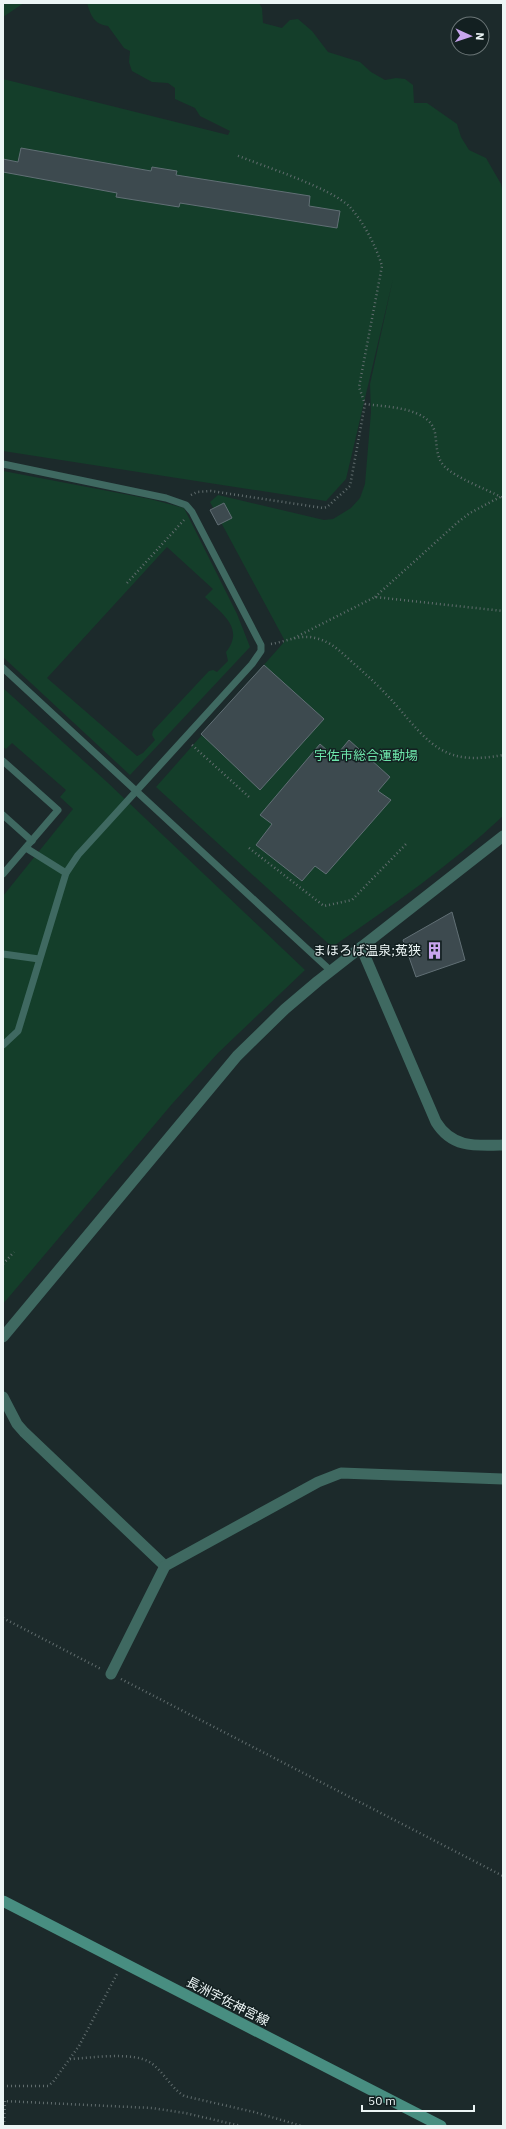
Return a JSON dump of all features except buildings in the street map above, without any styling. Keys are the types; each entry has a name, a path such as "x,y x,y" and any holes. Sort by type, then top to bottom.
{"main road":[{"name":"長洲宇佐神宮線","path":"3,1901 441,2126"}],"street":[{"path":"3,1337 221,1074 285,1009 361,947 503,836"},
{"path":"361,947 440,1128 449,1138 457,1142 503,1145"},
{"path":"3,1397 17,1424 24,1432 165,1566"},
{"path":"111,1674 165,1566 318,1482 341,1473 503,1479"}],"lane":[{"path":"3,464 182,503 192,512 261,645 261,651 255,661 135,791 78,855 66,873 18,1031 3,1046"},
{"path":"3,668 331,971"},
{"path":"3,761 58,810 26,848 4,871"},
{"path":"3,815 32,841"},
{"path":"26,848 66,873"},
{"path":"3,954 39,959"}],"path":[{"path":"182,503 191,495 204,491 323,508 327,507 350,486 365,404 360,387 382,266 375,247 350,208 339,199 314,186 236,155"},
{"path":"365,404 411,411 422,416 434,428 438,457 444,467 502,498"},
{"path":"290,639 375,597 458,522 477,509 502,498"},
{"path":"126,583 185,519"},
{"path":"375,597 503,611"},
{"path":"261,645 290,639 315,637 329,643 378,686 436,748 452,755 462,757 482,758 503,755"},
{"path":"191,743 249,797"},
{"path":"249,848 324,906 352,900 406,843"},
{"path":"3,1264 14,1252"},
{"path":"3,1618 503,1876"},
{"path":"3,2086 48,2086 53,2082 70,2059 123,1963"},
{"path":"70,2059 117,2057 138,2058 150,2062 170,2084 184,2096 254,2112 302,2126"},
{"path":"4,2126 4,2101 152,2108 185,2113 241,2126"}],"green space":[{"path":"3,3 24,3 3,17"},
{"name":"宇佐市総合運動場","path":"87,3 259,3 262,8 263,23 282,28 290,20 298,19 312,31 328,52 360,62 371,72 385,80 396,78 405,79 413,85 414,103 427,103 457,124 461,137 469,150 486,158 501,184 503,193 503,816 441,869 332,947 156,787 285,641 210,502 218,495 324,520 333,519 351,508 360,498 365,484 371,412 370,384 393,279 346,479 326,501 3,451 3,79 228,135 230,131 200,116 195,108 175,99 175,88 168,83 152,82 132,71 129,62 130,51 124,48 108,26 99,23 94,19"},
{"path":"3,471 150,499 184,508 237,614 250,647 130,775 3,657","holes":["167,547 213,589 205,597 224,616 232,629 233,636 226,652 228,661 217,672 213,670 209,671 153,731 152,735 155,740 143,753 137,756 47,678"]},
{"path":"3,688 107,782 305,970 218,1053 172,1104 3,1304 3,896 73,809 60,797 66,790 12,743 6,749 3,747"}],"place":[{"name":"まほろば温泉;菟狭","path":"434,950"}]}
